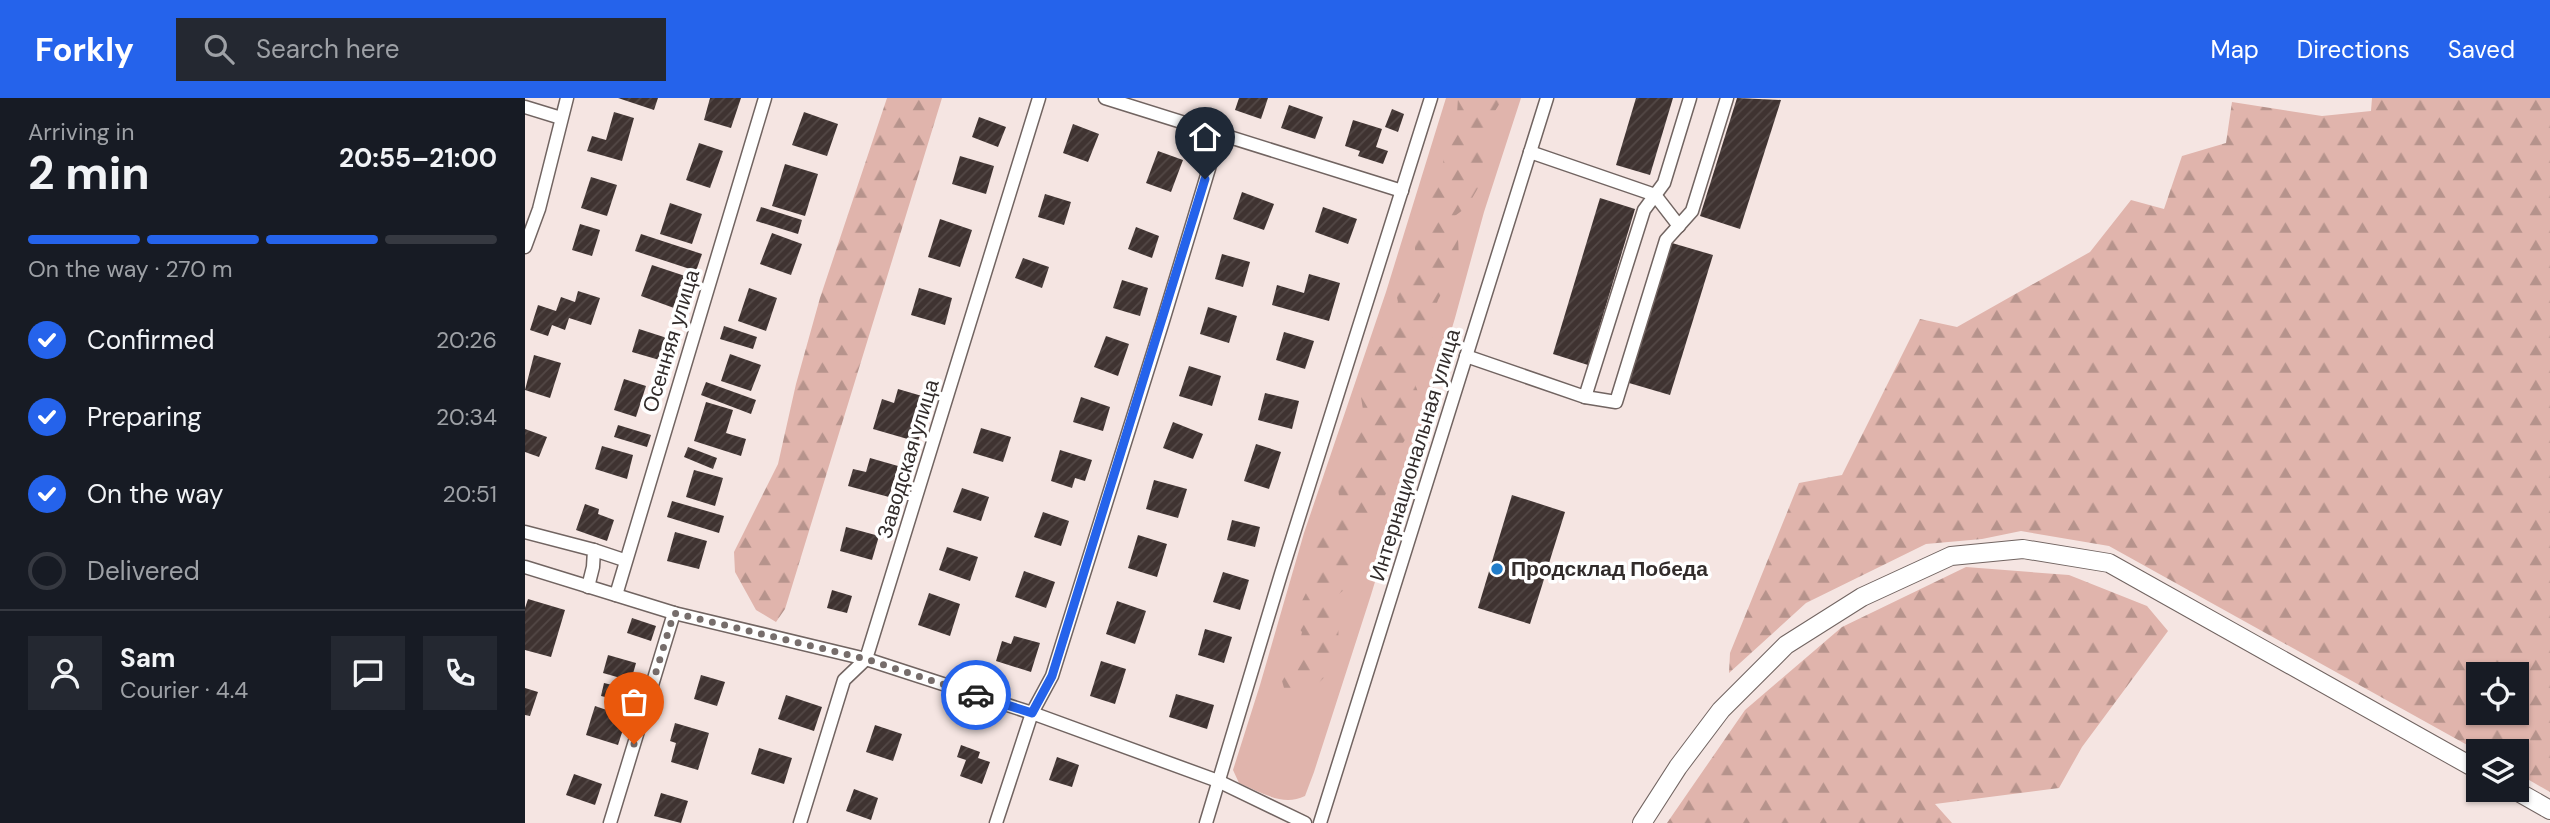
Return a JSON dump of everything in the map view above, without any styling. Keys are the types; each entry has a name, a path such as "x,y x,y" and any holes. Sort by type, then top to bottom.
{"street":[{"path":"525,247 539,209 567,98"},
{"name":"Осенняя улица","path":"616,595 624,560 765,98"},
{"name":"Заводская улица","path":"800,823 844,680 866,659 1039,98"},
{"path":"1105,98 1402,191"},
{"path":"1206,823 1431,98"},
{"name":"Интернациональная улица","path":"1320,823 1547,98"},
{"path":"1585,397 1644,210 1664,183 1691,98"},
{"path":"1466,356 1585,397 1616,402 1666,240 1692,211 1727,98"},
{"path":"525,107 561,118"},
{"path":"996,823 1032,713 1052,676 1220,132"},
{"path":"1530,152 1655,195 1679,226"},
{"path":"525,532 624,560"},
{"path":"1642,823 1678,767 1721,710 1786,646 1862,597 1951,556 2023,549 2109,563 2466,762"},
{"path":"588,587 594,550"},
{"path":"525,567 674,613 866,659 1032,713 1218,782 1304,823"},
{"path":"610,823 674,613"},
{"path":"2529,798 2550,810"}],"green space":[{"path":"887,98 942,98 785,609 776,622 756,610 735,572 734,552 778,464 796,384 820,298"},
{"path":"1446,98 1521,98 1484,212 1455,318 1371,595 1314,772 1305,796 1280,799 1239,783 1233,770 1304,533 1386,292"},
{"path":"1458,98 1503,98 1492,116 1478,188 1467,207 1452,218 1458,238 1459,259 1438,300 1430,323 1433,344 1422,364 1410,371 1418,392 1411,405 1411,431 1389,464 1391,481 1373,525 1360,525 1351,543 1357,566 1350,585 1334,598 1338,636 1334,661 1321,681 1303,691 1290,691 1284,688 1282,681 1284,669 1296,652 1302,632 1292,621 1312,581 1315,541 1342,514 1337,483 1351,464 1348,453 1364,416 1361,397 1366,383 1378,376 1374,355 1376,347 1383,346 1391,334 1389,317 1398,302 1396,293 1410,285 1409,265 1416,258 1414,239 1421,230 1432,202 1432,173 1443,167 1445,138 1457,114"},
{"path":"2372,98 2550,98 2550,792 2529,780 2529,739 2466,739 2466,744 2109,546 2021,531 1982,539 1926,544 1806,603 1729,673 1730,653 1799,483 1842,475 1920,319 1957,327 2090,252 2131,200 2164,209 2182,156 2226,143 2232,102 2322,116 2371,111"},
{"path":"1966,567 2069,575 2147,606 2168,631 2082,747 2059,788 1935,804 1952,823 1667,823 1745,710 1842,627"}],"building":[{"path":"618,98 658,98 654,110"},
{"path":"710,98 741,98 731,128 704,120"},
{"path":"1239,98 1268,98 1261,119 1235,110"},
{"path":"1636,98 1673,98 1650,175 1616,165"},
{"path":"1737,98 1781,100 1740,229 1700,216"},
{"path":"1289,105 1323,117 1315,139 1281,128"},
{"path":"1392,109 1404,114 1398,132 1385,127"},
{"path":"614,112 634,118 622,161 587,151 592,136 606,140"},
{"path":"804,112 838,124 827,156 792,145"},
{"path":"979,117 1006,127 998,147 972,137"},
{"path":"1353,120 1382,129 1376,147 1388,151 1383,164 1358,156 1360,151 1345,146"},
{"path":"1073,124 1099,134 1088,162 1063,153"},
{"path":"699,143 723,151 710,188 686,180"},
{"path":"1158,151 1183,160 1171,192 1146,183"},
{"path":"960,156 994,166 986,194 952,184"},
{"path":"785,164 818,174 805,216 772,206"},
{"path":"591,177 617,185 607,216 581,208"},
{"path":"1242,192 1274,204 1264,230 1233,219"},
{"path":"1045,194 1071,202 1064,225 1038,217"},
{"path":"1600,198 1635,209 1588,365 1553,354"},
{"path":"670,203 702,214 692,244 660,234"},
{"path":"761,207 802,220 798,234 756,221"},
{"path":"1323,207 1357,219 1348,244 1315,232"},
{"path":"940,219 972,230 960,267 928,257"},
{"path":"580,224 600,230 592,256 572,250"},
{"path":"1136,227 1159,236 1152,258 1128,249"},
{"path":"772,233 802,244 791,275 760,264"},
{"path":"641,234 702,254 696,271 635,251"},
{"path":"1672,243 1713,255 1670,395 1629,383"},
{"path":"1222,254 1250,262 1243,287 1215,279"},
{"path":"1023,258 1049,267 1042,288 1015,278"},
{"path":"652,265 685,276 674,308 641,296"},
{"path":"1309,274 1340,283 1329,321 1272,305 1277,285 1304,293"},
{"path":"1122,280 1148,288 1140,316 1113,308"},
{"path":"749,288 777,298 766,331 738,321"},
{"path":"919,288 952,298 945,325 911,315"},
{"path":"578,291 600,298 591,325 569,318 565,330 552,325 548,336 530,330 538,305 556,311 561,297 575,302"},
{"path":"1208,307 1237,316 1229,343 1200,334"},
{"path":"724,326 757,337 753,349 720,339"},
{"path":"639,329 670,339 663,361 632,352"},
{"path":"1284,332 1314,341 1305,369 1276,360"},
{"path":"1106,336 1129,344 1118,376 1094,367"},
{"path":"730,354 761,365 751,391 721,381"},
{"path":"534,355 561,363 550,398 525,390"},
{"path":"1189,366 1221,376 1212,406 1179,396"},
{"path":"624,379 646,386 636,417 614,410"},
{"path":"706,382 756,400 751,414 701,395"},
{"path":"898,389 922,396 914,426 922,428 918,442 873,429 882,399 894,403"},
{"path":"1265,393 1299,401 1292,429 1258,420"},
{"path":"1081,397 1110,407 1103,431 1073,422"},
{"path":"706,402 733,410 726,433 746,439 741,456 694,441"},
{"path":"1173,422 1203,434 1193,459 1163,448"},
{"path":"618,425 651,435 647,447 614,437"},
{"path":"981,428 1011,437 1003,462 973,453"},
{"path":"525,429 547,437 539,457 525,452"},
{"path":"1256,444 1281,452 1269,489 1244,481"},
{"path":"602,446 633,455 627,479 595,469"},
{"path":"688,447 717,458 713,469 684,457"},
{"path":"1060,450 1092,460 1085,481 1075,478 1072,488 1051,481"},
{"path":"870,458 898,466 889,497 848,486 853,469 866,472"},
{"path":"694,470 723,478 715,506 686,497"},
{"path":"1154,480 1187,489 1178,518 1146,509"},
{"path":"962,488 989,497 981,521 953,512"},
{"path":"1512,495 1565,512 1530,624 1478,608"},
{"path":"672,501 724,516 719,533 667,517"},
{"path":"585,504 599,509 598,514 614,520 607,541 576,530"},
{"path":"1043,512 1069,521 1061,546 1034,537"},
{"path":"1232,520 1260,527 1255,547 1227,540"},
{"path":"846,527 879,536 872,560 840,551"},
{"path":"675,532 707,541 699,569 667,561"},
{"path":"1138,535 1167,544 1157,577 1128,568"},
{"path":"947,547 978,557 970,581 939,570"},
{"path":"1024,571 1055,582 1046,608 1015,597"},
{"path":"1223,572 1249,580 1240,610 1213,602"},
{"path":"832,590 852,596 847,613 827,608"},
{"path":"929,593 960,604 950,636 918,625"},
{"path":"528,599 565,610 551,657 525,650 525,608"},
{"path":"1117,601 1146,611 1135,644 1106,634"},
{"path":"632,618 656,626 651,641 627,633"},
{"path":"1205,629 1232,637 1224,663 1198,655"},
{"path":"1014,636 1040,643 1031,672 996,661 1002,641 1011,644"},
{"path":"608,655 636,663 631,681 603,673"},
{"path":"1101,661 1126,669 1115,704 1090,696"},
{"path":"701,675 725,682 717,706 694,699"},
{"path":"604,683 633,690 630,703 601,696"},
{"path":"525,688 538,692 530,716 525,715"},
{"path":"1176,694 1214,705 1207,729 1169,717"},
{"path":"786,695 822,707 814,731 778,719"},
{"path":"595,706 627,717 618,745 586,735"},
{"path":"675,723 709,733 698,770 671,762 676,743 670,741"},
{"path":"875,725 902,734 893,761 866,752"},
{"path":"961,745 980,752 978,758 990,762 982,784 960,776 966,760 957,757"},
{"path":"759,748 792,758 784,784 751,774"},
{"path":"1057,757 1079,765 1072,787 1049,780"},
{"path":"574,774 602,784 595,805 566,795"},
{"path":"854,789 878,798 871,820 846,811"},
{"path":"661,793 688,801 681,823 654,816"}],"way so far":[{"path":"634,744 674,613 866,659 976,695"}],"place":[{"name":"Продсклад Победа","path":"1497,569"}],"route":[{"path":"976,695 1032,713 1052,676 1205,179"}]}
